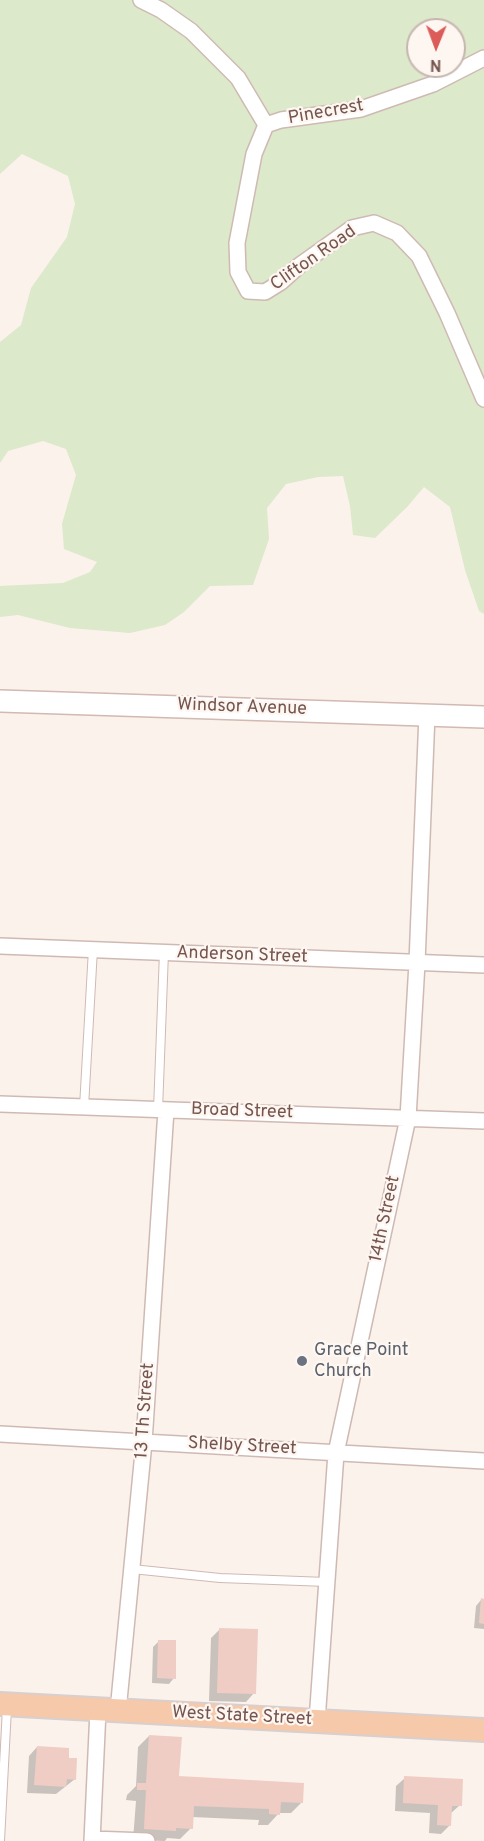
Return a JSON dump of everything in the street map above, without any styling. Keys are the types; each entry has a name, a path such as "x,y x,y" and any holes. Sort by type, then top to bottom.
{"main road":[{"name":"West State Street","path":"4,1705 484,1730"}],"street":[{"path":"141,0 161,10 191,31 238,78 266,125"},
{"name":"Pinecrest","path":"266,125 281,120 361,109 432,84 484,58"},
{"name":"Clifton Road","path":"266,125 254,154 237,243 238,272 248,291 265,292 352,228 375,223 397,233 419,256 447,313 484,399"},
{"name":"Windsor Avenue","path":"0,701 484,717"},
{"name":"14th Street","path":"317,1721 336,1453 408,1118 427,714"},
{"name":"Anderson Street","path":"0,946 484,965"},
{"name":"Broad Street","path":"0,1104 484,1121"},
{"name":"13 Th Street","path":"92,1840 108,1710 132,1569 144,1442 162,1110"},
{"name":"Shelby Street","path":"0,1434 484,1461"},
{"path":"92,1840 147,1841"}],"lane":[{"path":"84,1107 93,950"},
{"path":"162,1110 164,952"},
{"path":"132,1569 220,1578 327,1582"},
{"path":"0,1841 4,1705"}],"green space":[{"path":"0,0 484,0 484,614 479,611 465,570 450,507 424,487 375,538 353,535 350,506 343,476 318,477 286,484 267,508 269,539 253,585 210,586 184,612 165,625 130,633 70,628 18,615 0,617 0,586 63,583 90,572 97,562 64,549 62,524 76,475 66,449 43,441 8,451 0,463 0,342 21,325 31,288 67,237 75,204 68,176 22,154 0,174"}],"building":[{"path":"481,1598 484,1599 484,1624 479,1623"},
{"path":"219,1628 258,1629 256,1694 217,1693"},
{"path":"158,1640 176,1640 176,1679 157,1678"},
{"path":"149,1735 182,1737 179,1776 304,1783 303,1803 281,1802 280,1815 269,1814 269,1809 194,1806 193,1829 176,1828 176,1831 144,1829 146,1790 137,1790 137,1783 146,1783"},
{"path":"37,1746 69,1748 69,1758 77,1758 76,1780 67,1779 66,1787 34,1785"},
{"path":"404,1776 463,1779 462,1806 452,1806 451,1826 437,1825 438,1805 403,1803"}],"place":[{"name":"Grace Point Church","path":"302,1361"}]}
